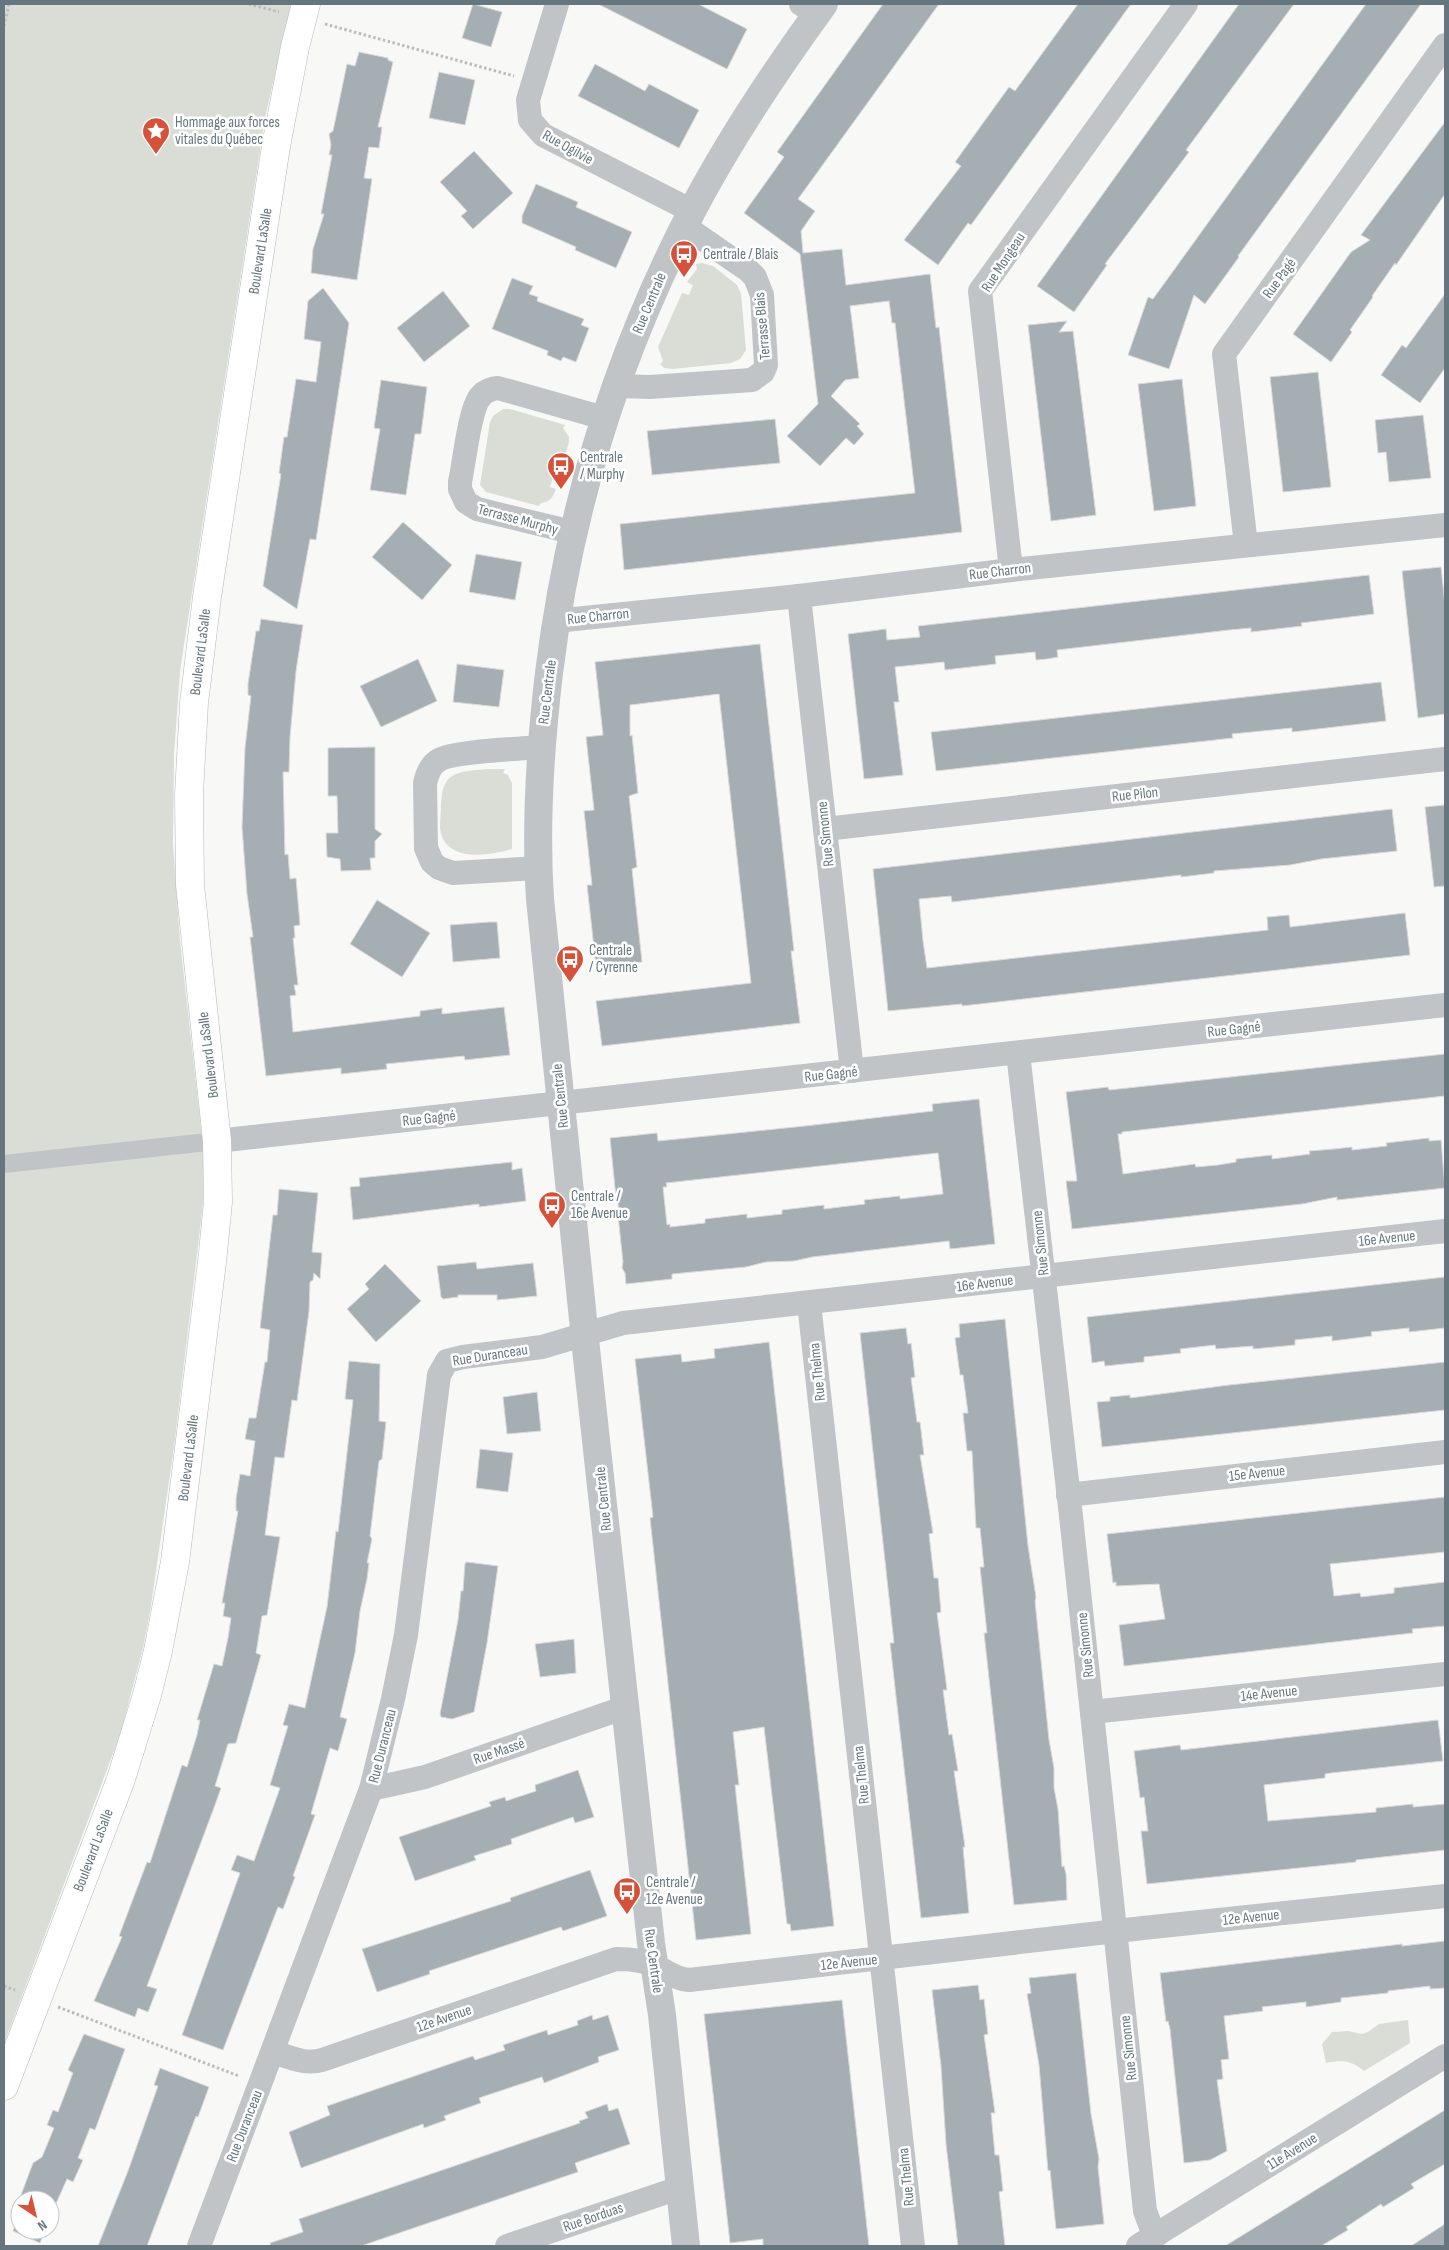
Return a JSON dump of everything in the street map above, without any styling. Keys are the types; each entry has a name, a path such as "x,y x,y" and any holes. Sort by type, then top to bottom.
{"main road":[{"name":"Boulevard LaSalle","path":"4,2086 121,1779 140,1719 158,1651 174,1562 218,1202 217,1141 190,885 189,794 194,703 207,597 276,146 293,56 304,13"}],"street":[{"name":"Rue Ogilvie","path":"557,4 528,100 530,120 543,135 688,218"},
{"name":"Rue Mongeau","path":"1011,570 980,291 1186,4"},
{"name":"Rue Centrale","path":"686,2246 662,2015 585,1334 538,868 540,747 555,621 572,532 604,418 659,279 688,218 749,112 814,7"},
{"name":"Rue Pagé","path":"1246,545 1224,354 1445,45"},
{"name":"Terrasse Blais","path":"616,386 650,387 752,380 763,372 766,366 768,360 762,295 755,277 688,218"},
{"name":"Terrasse Murphy","path":"572,532 483,511 466,502 460,489 460,482 474,408 481,396 492,388 498,388 604,418"},
{"name":"Rue Charron","path":"555,621 799,596 1011,570 1445,525"},
{"name":"Rue Simonne","path":"799,596 852,1071"},
{"path":"538,868 453,873 439,868 432,862 426,848 425,783 427,772 439,760 501,750 540,747"},
{"name":"Rue Pilon","path":"825,829 1445,759"},
{"name":"Rue Gagné","path":"217,1141 1445,1005"},
{"name":"Rue Simonne","path":"1018,1053 1092,1712 1148,2240"},
{"path":"4,1164 217,1141"},
{"name":"16e Avenue","path":"585,1334 623,1324 1445,1231"},
{"name":"Rue Thelma","path":"809,1303 913,2246"},
{"name":"Rue Duranceau","path":"199,2246 371,1789 393,1699 406,1634 439,1374 447,1360 463,1356 542,1347 585,1334"},
{"name":"15e Avenue","path":"1068,1495 1445,1452"},
{"name":"14e Avenue","path":"1092,1712 1445,1674"},
{"name":"Rue Massé","path":"371,1789 425,1776 626,1707"},
{"name":"12e Avenue","path":"273,2052 300,2061 315,2062 616,1960 637,1960 655,1966 675,1977 689,1980 1114,1931 1445,1896"},
{"name":"11e Avenue","path":"1148,2240 1445,2056"},
{"name":"Rue Borduas","path":"507,2246 679,2188"}],"path":[{"path":"4,26 9,4"},
{"path":"248,4 304,13 514,77"},
{"path":"53,2005 244,2078"}],"shaded area":[{"path":"4,4 291,4 265,118 180,671 174,754 173,844 180,941 203,1146 203,1204 174,1447 150,1612 143,1648 121,1732 4,2044"},
{"path":"702,263 713,266 737,285 741,294 746,350 740,359 731,363 673,369 664,368 660,364 663,361 658,347 682,293 689,295 693,285 687,282 697,269 696,264"},
{"path":"503,409 510,409 565,425 563,428 569,437 569,442 559,476 554,474 550,487 556,489 551,499 541,503 539,506 486,492 480,485 490,422 493,416"},
{"path":"490,769 505,769 503,773 508,775 512,783 512,849 480,855 458,852 443,839 440,828 444,785 456,774"},
{"path":"1408,2020 1410,2043 1364,2071 1346,2062 1326,2063 1322,2044 1332,2032 1348,2031 1362,2034 1379,2024"}],"building":[{"path":"473,4 502,12 491,47 462,38"},
{"path":"598,4 698,4 747,29 727,69"},
{"path":"883,4 939,4 798,199 815,211 801,231 803,253 842,249 846,285 930,274 936,328 939,327 962,532 624,570 620,524 915,493 895,323 892,323 889,301 850,306 859,378 845,380 831,396 860,424 857,426 864,434 854,445 846,438 820,466 787,436 818,404 800,254 744,213 784,157 777,152"},
{"path":"1078,4 1131,4 971,225 968,223 938,265 904,240 961,166 955,162 1009,87 1015,91"},
{"path":"1239,4 1294,4 1186,150 1189,152 1105,264 1107,265 1074,312 1037,286"},
{"path":"1366,4 1421,4 1205,304 1194,295 1169,369 1128,355 1148,297 1153,299"},
{"path":"359,52 388,58 388,60 393,62 378,127 382,127 379,148 369,147 364,178 372,179 357,280 311,273 313,249 324,214 321,214 332,155 329,155 331,145 329,134 333,131 347,64 355,66"},
{"path":"595,64 645,91 649,84 699,110 679,148 578,96"},
{"path":"439,72 475,80 465,125 429,118"},
{"path":"1445,122 1445,194 1372,296 1350,330 1352,332 1331,362 1293,334 1351,252 1370,240 1361,235"},
{"path":"474,151 513,193 473,229 461,216 467,211 440,182"},
{"path":"536,184 578,202 576,207 632,232 616,268 575,250 576,247 522,223 522,216"},
{"path":"512,278 533,286 529,294 538,297 537,301 584,319 581,325 589,328 576,362 563,357 561,361 547,355 548,351 492,329"},
{"path":"323,288 349,323 316,540 310,539 297,609 263,586 281,474 279,473 284,437 287,437 296,379 316,382 321,342 304,339 308,301"},
{"path":"443,291 470,326 424,362 397,328"},
{"path":"1445,294 1445,368 1420,403 1381,375 1402,345 1406,348"},
{"path":"1067,321 1059,332 1073,331 1096,515 1051,521 1028,325"},
{"path":"1318,372 1331,487 1283,492 1270,377"},
{"path":"1182,379 1196,506 1154,511 1138,384"},
{"path":"381,380 427,387 421,434 415,434 406,495 370,490 380,429 374,428"},
{"path":"1423,415 1431,478 1389,482 1386,452 1378,453 1375,420"},
{"path":"775,419 780,463 652,475 647,431"},
{"path":"403,522 452,565 422,600 372,557"},
{"path":"476,554 522,562 515,600 469,592"},
{"path":"1441,567 1445,605 1445,714 1418,718 1402,571"},
{"path":"1369,575 1374,614 1301,623 1302,626 1251,632 1251,628 1229,630 1057,650 1058,657 1047,659 1036,660 1035,652 995,656 996,664 945,670 944,662 895,667 899,702 894,702 903,775 864,779 848,634 886,629 887,640 920,637 918,626"},
{"path":"261,619 303,625 296,671 289,772 283,772 285,855 288,854 290,879 296,878 300,925 294,926 295,938 293,938 298,985 294,985 296,995 290,996 293,1032 420,1016 420,1011 442,1008 442,1014 504,1007 510,1055 465,1060 464,1056 386,1064 387,1069 341,1074 341,1068 266,1076 250,937 253,937 247,894 242,827 245,748 251,696 248,695 248,684 256,631 259,631"},
{"path":"760,644 794,951 791,951 800,1023 602,1046 596,1001 751,983 719,694 630,705 630,736 632,735 638,793 629,796 637,867 632,869 642,962 596,966 587,885 592,885 584,811 594,810 586,737 603,735 595,662"},
{"path":"418,659 437,701 381,727 360,686"},
{"path":"457,664 504,670 499,707 453,702"},
{"path":"1381,682 1386,721 1292,732 1292,728 1232,734 1233,738 936,771 931,732"},
{"path":"375,747 375,829 382,834 375,841 375,858 370,858 371,870 341,871 340,859 327,857 326,833 338,833 337,796 328,796 328,748"},
{"path":"1445,805 1445,886 1434,887 1425,807"},
{"path":"1392,809 1397,851 1321,859 1290,865 1214,871 1214,873 1181,877 1181,875 952,902 951,896 919,899 923,941 927,968 1268,930 1267,917 1289,915 1290,927 1405,913 1410,955 962,1006 962,1004 888,1011 873,869"},
{"path":"377,900 430,933 402,977 350,944"},
{"path":"497,922 500,958 453,962 450,925"},
{"path":"1445,1054 1445,1096 1122,1132 1122,1134 1118,1134 1123,1174 1195,1164 1196,1167 1218,1165 1236,1162 1236,1159 1272,1155 1272,1159 1310,1154 1309,1151 1352,1147 1352,1150 1387,1146 1386,1143 1429,1138 1429,1141 1441,1140 1445,1188 1337,1200 1337,1197 1302,1204 1072,1229 1066,1181 1077,1181 1066,1092 1108,1087 1109,1090"},
{"path":"979,1099 995,1244 950,1249 949,1241 812,1257 794,1261 766,1262 746,1267 672,1274 672,1279 626,1284 625,1273 622,1268 618,1216 620,1215 610,1138 657,1133 658,1141 805,1126 933,1111 932,1104","holes":["938,1153 943,1194 900,1199 900,1196 864,1200 865,1204 824,1209 824,1205 782,1210 782,1214 747,1218 747,1214 705,1219 705,1223 670,1227 670,1224 667,1225 663,1187 667,1187 666,1183"]},
{"path":"512,1162 512,1170 522,1168 526,1201 479,1207 479,1204 353,1220 350,1187 360,1186 359,1178"},
{"path":"279,1189 318,1193 312,1252 322,1253 320,1279 314,1273 313,1280 310,1282 309,1311 297,1401 292,1400 284,1458 275,1457 265,1535 280,1537 267,1615 262,1616 256,1653 261,1655 236,1743 228,1744 215,1786 221,1788 147,1986 157,1989 148,2012 138,2008 135,2017 94,2001 122,1937 119,1936 147,1862 150,1863 182,1765 187,1767 197,1735 200,1720 197,1720 214,1664 222,1666 231,1618 223,1616 225,1603 222,1603 238,1511 236,1511 236,1499 240,1474 250,1476 255,1441 245,1439 249,1418 256,1418 265,1362 267,1362 270,1330 260,1328 273,1215 277,1215"},
{"path":"476,1262 477,1269 533,1263 537,1296 497,1300 497,1295 458,1295 458,1297 443,1299 441,1297 437,1266"},
{"path":"385,1264 421,1301 376,1342 347,1309 369,1289 365,1284"},
{"path":"1445,1277 1445,1328 1409,1332 1409,1328 1371,1332 1372,1336 1332,1341 1332,1336 1295,1340 1295,1345 1253,1349 1253,1346 1216,1349 1215,1345 1180,1349 1181,1353 1144,1357 1144,1362 1105,1366 1104,1361 1092,1363 1087,1317"},
{"path":"1005,1319 1028,1546 1036,1597 1049,1740 1054,1768 1054,1788 1058,1809 1062,1867 1064,1866 1066,1874 1067,1900 1014,1905 984,1633 987,1633 980,1567 984,1567 980,1528 976,1528 972,1451 967,1451 963,1413 968,1413 963,1375 960,1375 955,1338 960,1337 959,1324"},
{"path":"906,1328 908,1344 911,1343 915,1377 911,1378 917,1422 920,1422 924,1455 920,1455 933,1533 929,1534 934,1578 938,1578 941,1612 937,1613 947,1690 943,1690 949,1735 952,1734 958,1771 954,1771 965,1847 963,1847 969,1913 921,1918 890,1643 894,1643 860,1333"},
{"path":"769,1342 834,1926 791,1931 790,1924 787,1924 764,1727 733,1732 739,1785 735,1785 751,1934 696,1940 650,1518 653,1517 635,1359 681,1354 682,1362 715,1358 714,1349"},
{"path":"349,1361 380,1364 379,1421 386,1422 382,1459 379,1461 370,1536 372,1539 367,1563 369,1563 367,1579 360,1611 355,1653 340,1717 347,1719 338,1751 330,1748 311,1814 315,1815 293,1876 295,1877 283,1909 278,1907 223,2050 182,2035 240,1873 231,1870 237,1855 254,1861 280,1788 270,1785 288,1726 283,1725 289,1704 305,1708 327,1607 336,1531 338,1532 353,1400 345,1399"},
{"path":"1445,1362 1445,1410 1102,1447 1097,1402 1110,1401 1110,1397 1130,1395 1130,1398 1229,1385"},
{"path":"537,1392 541,1431 507,1434 503,1397"},
{"path":"480,1449 513,1453 508,1492 476,1488"},
{"path":"1445,1497 1445,1552 1330,1564 1334,1596 1360,1593 1361,1597 1394,1593 1394,1588 1445,1582 1445,1626 1412,1629 1413,1633 1124,1666 1119,1625 1165,1619 1159,1584 1116,1586 1116,1582 1113,1583 1107,1534"},
{"path":"465,1563 498,1566 487,1643 474,1712 452,1719 441,1717 440,1714 458,1620 461,1591 463,1591"},
{"path":"574,1639 576,1673 540,1677 535,1644"},
{"path":"1438,1720 1443,1761 1331,1773 1325,1774 1325,1778 1264,1785 1268,1821 1376,1812 1376,1808 1413,1804 1413,1807 1445,1804 1445,1850 1356,1860 1356,1862 1147,1884 1141,1831 1148,1831 1144,1797 1140,1798 1134,1751 1180,1745 1181,1750"},
{"path":"578,1770 594,1817 575,1823 573,1817 511,1839 512,1844 474,1856 476,1860 415,1881 399,1837 491,1806 489,1802 505,1797 506,1801 536,1791 535,1785"},
{"path":"590,1870 607,1916 563,1931 561,1927 429,1971 430,1974 377,1992 362,1949 511,1901 510,1898"},
{"path":"1445,1941 1445,1988 1430,1989 1430,1986 1388,1991 1388,1993 1341,1998 1341,2002 1306,2007 1306,2002 1262,2007 1263,2011 1224,2016 1229,2059 1221,2060 1223,2079 1217,2080 1227,2151 1210,2160 1184,2163 1170,2029 1168,2021 1166,2022 1160,1973 1402,1944 1402,1946"},
{"path":"1076,1973 1091,2114 1099,2159 1098,2167 1104,2224 1056,2229 1050,2170 1048,2171 1039,2065 1027,1994 1031,1993 1029,1978"},
{"path":"978,1985 980,2000 984,1999 988,2034 984,2035 995,2113 991,2113 995,2155 999,2155 1003,2191 999,2192 1005,2246 958,2246 946,2144 941,2066 932,1990"},
{"path":"842,2000 869,2246 763,2246 763,2239 730,2243 704,2014"},
{"path":"592,2015 593,2020 608,2015 619,2050 598,2057 599,2062 544,2083 542,2077 479,2098 481,2103 444,2116 446,2120 424,2128 423,2124 301,2168 289,2132 330,2115 327,2106 473,2056 475,2060 505,2050 503,2045 547,2030 548,2035 578,2025 577,2021"},
{"path":"84,2034 125,2049 95,2130 90,2128 78,2158 83,2160 73,2182 67,2179 60,2195 60,2190 23,2190 33,2163 42,2157 54,2128 47,2125 53,2110 58,2112 73,2073 68,2070"},
{"path":"160,2068 209,2087 198,2117 196,2116 147,2246 98,2246 128,2171 158,2086 154,2085"},
{"path":"607,2104 609,2111 618,2108 630,2144 575,2163 578,2172 361,2246 271,2246 270,2243 303,2232 299,2219 580,2123 579,2121 588,2118 585,2112"},
{"path":"1445,2110 1445,2164 1411,2184 1414,2188 1383,2207 1381,2204 1346,2227 1348,2230 1321,2246 1225,2246"},
{"path":"1445,2224 1445,2246 1411,2246"}],"place":[{"name":"Hommage aux forces vitales du Québec","path":"156,155"},
{"name":"Centrale / Blais","path":"684,278"},
{"name":"Centrale / Murphy","path":"561,490"},
{"name":"Centrale / Cyrenne","path":"570,983"},
{"name":"Centrale / 16e Avenue","path":"552,1229"},
{"name":"Centrale / 12e Avenue","path":"627,1915"}]}
